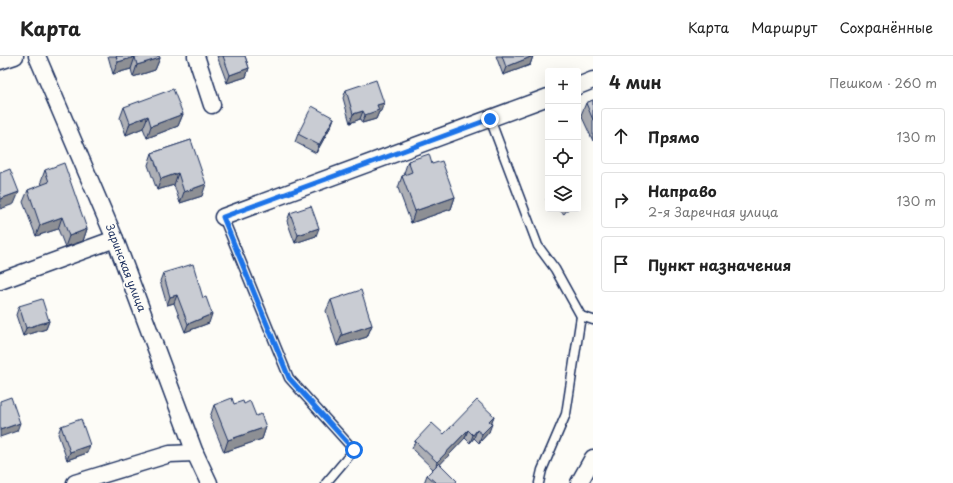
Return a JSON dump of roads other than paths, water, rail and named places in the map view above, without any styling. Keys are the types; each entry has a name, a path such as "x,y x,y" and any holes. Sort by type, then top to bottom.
{"street":[{"path":"0,61 15,56"},
{"name":"Заринская улица","path":"37,56 115,239 195,453 209,483"},
{"path":"196,56 212,106"},
{"path":"581,85 593,80"},
{"path":"223,217 545,98"},
{"path":"0,281 115,239"},
{"path":"74,483 170,454 195,453"},
{"path":"579,483 593,458"}],"lane":[{"path":"490,119 538,246 555,269 581,316 566,414 542,470 539,483"},
{"path":"223,217 289,378 354,450 326,483"},
{"path":"581,316 593,320"}]}
